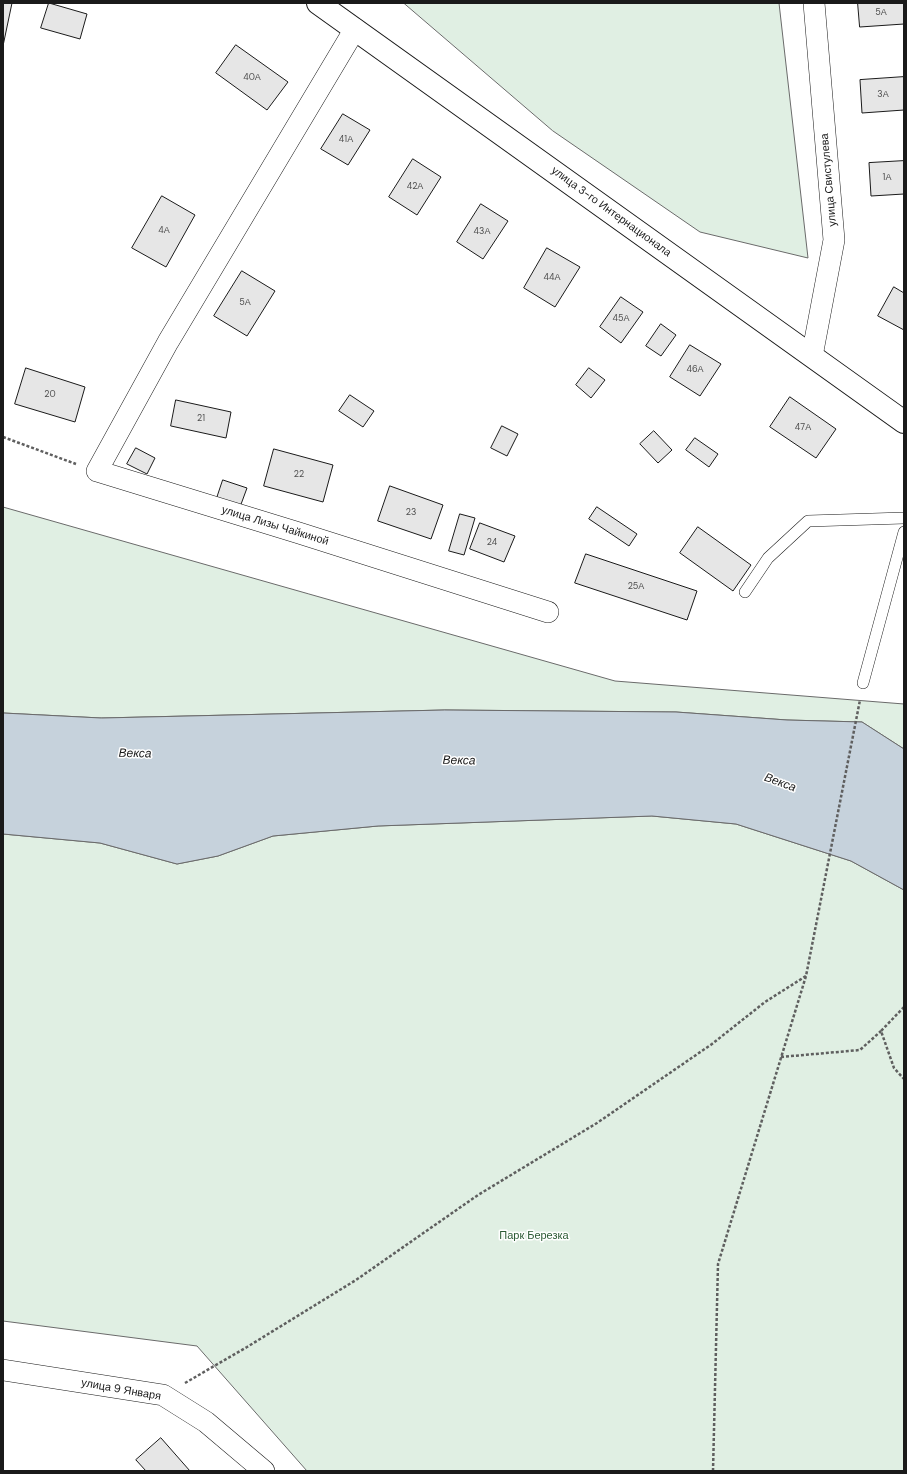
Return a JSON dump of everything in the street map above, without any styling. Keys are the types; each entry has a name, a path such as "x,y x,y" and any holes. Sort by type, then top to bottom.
{"main road":[{"name":"улица 3-го Интернационала","path":"318,3 904,422"}],"street":[{"name":"улица Свистулева","path":"812,356 834,240 814,3"},
{"path":"97,471 168,342 355,29"},
{"name":"улица Лизы Чайкиной","path":"97,471 548,612"},
{"name":"улица 9 Января","path":"3,1370 163,1395 206,1422 264,1471"}],"lane":[{"path":"745,592 768,558 808,521 904,518"},
{"path":"863,683 904,532"}],"path":[{"path":"3,437 97,471"},
{"path":"713,1471 718,1264 806,976 863,683"},
{"path":"163,1395 356,1280 478,1195 597,1123 712,1044 765,1002 806,976"},
{"path":"781,1057 860,1050 904,1007"},
{"path":"881,1031 894,1068 904,1079"}],"green space":[{"path":"404,3 779,3 808,258 700,232 553,131"},
{"path":"3,507 615,681 904,704 904,749 862,722 787,720 676,712 445,710 101,718 3,713"},
{"name":"Парк Березка","path":"652,816 736,824 851,861 904,890 904,1471 307,1471 197,1346 3,1321 3,834 100,843 177,864 218,856 273,836 378,826"}],"water":[{"name":"Векса","path":"445,710 676,712 787,720 862,722 904,749 904,890 851,861 736,824 652,816 378,826 273,836 218,856 177,864 100,843 3,834 3,713 101,718"}],"building":[{"path":"3,3 12,3 3,46"},
{"path":"49,3 87,14 80,39 41,28"},
{"path":"858,3 904,3 904,24 860,27"},
{"path":"236,45 288,82 267,110 216,73"},
{"path":"904,77 904,110 862,113 860,80"},
{"path":"343,114 370,130 348,165 321,149"},
{"path":"413,159 441,177 417,215 389,197"},
{"path":"904,161 904,194 871,196 869,163"},
{"path":"162,196 195,215 166,267 132,248"},
{"path":"481,204 508,221 483,259 457,242"},
{"path":"547,248 580,267 555,307 524,288"},
{"path":"242,271 275,291 247,336 214,316"},
{"path":"894,287 904,293 904,330 878,316"},
{"path":"621,297 643,312 621,343 600,327"},
{"path":"661,324 676,335 661,356 646,346"},
{"path":"690,345 721,364 700,396 670,377"},
{"path":"26,368 85,387 75,422 15,404"},
{"path":"589,368 605,380 591,398 576,385"},
{"path":"350,395 374,411 363,427 339,411"},
{"path":"790,397 836,429 816,458 770,427"},
{"path":"176,400 231,412 226,438 171,426"},
{"path":"502,426 518,434 507,456 491,448"},
{"path":"654,431 672,450 658,463 640,444"},
{"path":"695,438 718,454 709,467 686,450"},
{"path":"136,448 155,458 147,474 127,464"},
{"path":"274,449 333,465 323,502 264,486"},
{"path":"223,480 247,488 240,507 217,498"},
{"path":"390,486 443,505 431,539 378,521"},
{"path":"597,507 637,534 629,546 589,519"},
{"path":"460,514 475,518 464,555 449,551"},
{"path":"480,523 515,536 504,562 470,549"},
{"path":"698,527 751,565 733,591 680,553"},
{"path":"586,554 697,591 687,620 575,583"},
{"path":"161,1438 190,1471 146,1471 136,1460"}]}
